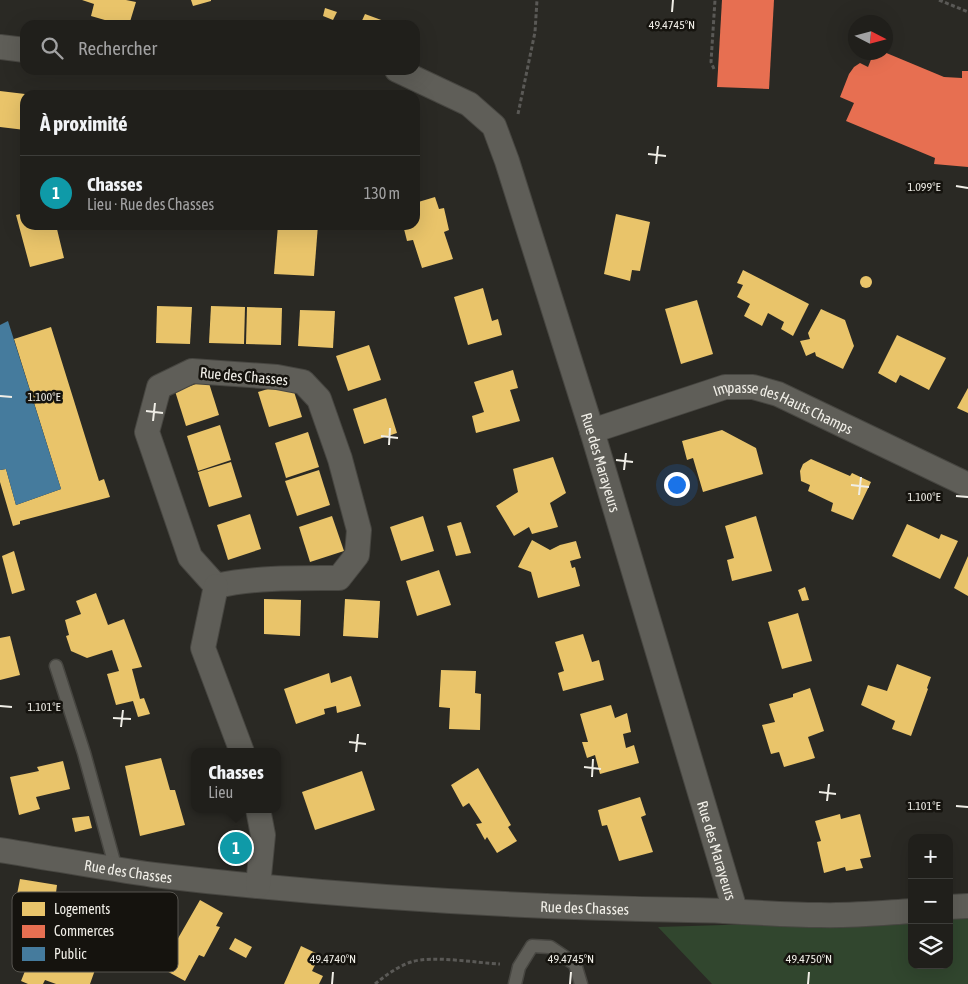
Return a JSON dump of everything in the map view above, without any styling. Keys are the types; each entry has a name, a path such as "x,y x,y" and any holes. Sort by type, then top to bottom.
{"street":[{"path":"0,47 20,49"},
{"name":"Rue des Marayeurs","path":"408,75 469,104 494,126 507,161 592,431 735,910"},
{"name":"Rue des Chasses","path":"192,371 277,376 303,382 319,399 340,459 359,530 357,555 338,578 281,578 239,581 216,586 190,557 146,432 159,387 192,371"},
{"name":"Impasse des Hauts Champs","path":"592,431 725,387 753,387 778,394 968,485"},
{"path":"216,586 203,648 240,748"},
{"path":"258,886 263,835 259,813"},
{"name":"Rue des Chasses","path":"0,850 116,869 258,886 310,892 430,900 622,909 735,910 817,916 844,916 908,910"},
{"path":"953,907 968,906"}],"lane":[{"path":"56,666 84,753 116,869"},
{"path":"515,984 519,966 532,946 550,947 575,964 580,984"}],"path":[{"path":"507,161 535,32 537,0"},
{"path":"714,69 711,62 715,0"},
{"path":"939,0 968,12"},
{"path":"375,984 390,971 413,961 434,960 519,966"}],"green space":[{"path":"953,918 968,918 968,984 712,984 658,927 908,919 908,969 953,969"}],"building: Logements":[{"path":"82,0 126,0 136,2 131,20 105,20 91,16 94,4"},
{"path":"191,0 211,0 211,1 193,6"},
{"path":"325,8 337,12 333,20 323,16"},
{"path":"365,14 381,20 362,20"},
{"path":"0,91 20,93 20,129 0,127"},
{"path":"435,197 439,209 444,208 449,230 444,232 453,259 422,268 413,240 407,241 404,230 420,230 420,202"},
{"path":"20,214 20,230 16,215"},
{"path":"616,214 650,222 640,271 632,270 630,281 604,274"},
{"path":"20,230 57,230 64,258 30,267"},
{"path":"278,230 318,230 314,276 274,274"},
{"path":"743,270 809,304 793,336 781,329 784,322 768,313 762,326 744,316 750,304 737,297 743,285 737,283"},
{"path":"868,276 871,277 871,287 864,288 861,287 860,280 861,277"},
{"path":"483,288 492,321 498,319 502,335 468,345 454,297"},
{"path":"697,300 713,354 681,364 665,309"},
{"path":"157,306 192,307 190,344 156,343"},
{"path":"211,306 245,307 244,344 209,343"},
{"path":"247,307 282,308 281,345 246,344"},
{"path":"821,309 845,320 854,346 843,369 816,356 815,352 806,356 800,341 810,339 808,333"},
{"path":"300,310 335,311 333,348 298,346"},
{"path":"51,327 99,481 104,479 110,497 20,521 20,524 13,526 0,482 0,470 6,469 16,505 61,489 14,339"},
{"path":"897,335 946,358 929,390 900,375 896,383 878,373"},
{"path":"369,345 381,380 348,391 336,356"},
{"path":"513,370 518,388 510,390 520,421 476,433 472,416 484,412 474,382"},
{"path":"208,380 219,415 186,426 175,391"},
{"path":"291,382 302,417 269,427 258,392"},
{"path":"968,388 968,413 957,408"},
{"path":"386,398 397,433 364,444 353,409"},
{"path":"220,425 231,460 198,471 187,436"},
{"path":"722,430 756,448 763,474 703,492 693,458 687,460 682,441"},
{"path":"308,432 319,467 286,478 275,443"},
{"path":"553,457 566,493 550,503 558,527 532,534 529,527 514,536 496,506 518,492 513,469"},
{"path":"811,459 850,476 852,473 871,482 853,520 831,511 833,503 808,491 810,485 801,481 800,471 803,464"},
{"path":"231,462 242,497 209,507 198,472"},
{"path":"319,470 330,505 297,516 285,481"},
{"path":"250,514 261,549 228,560 217,525"},
{"path":"332,516 344,551 310,562 299,527"},
{"path":"423,516 434,551 401,561 390,527"},
{"path":"756,516 772,571 732,581 727,560 734,558 725,526"},
{"path":"461,522 471,553 456,556 447,526"},
{"path":"907,524 939,539 941,534 958,541 940,579 892,556"},
{"path":"532,540 550,550 576,541 581,558 570,561 572,568 575,567 580,586 538,598 531,572 518,567"},
{"path":"14,551 25,590 12,594 2,556"},
{"path":"968,556 968,596 954,588"},
{"path":"439,570 451,605 417,616 406,581"},
{"path":"805,587 809,600 802,601 798,590"},
{"path":"96,593 108,625 124,619 142,667 132,669 140,699 144,698 150,714 138,717 133,701 116,705 107,674 119,671 112,650 87,658 71,651 66,636 69,635 65,620 81,614 76,601"},
{"path":"264,599 301,600 300,636 264,634"},
{"path":"345,599 380,601 378,638 343,636"},
{"path":"798,613 812,661 782,669 768,622"},
{"path":"583,634 592,662 599,660 604,680 563,691 558,673 564,671 555,642"},
{"path":"10,636 20,675 0,680 0,638"},
{"path":"897,664 931,677 911,736 892,729 895,721 861,705 868,685 887,691"},
{"path":"441,670 476,671 475,693 481,694 480,730 449,729 450,708 439,707"},
{"path":"329,673 331,683 351,676 361,706 337,713 336,706 324,709 325,714 296,724 284,689"},
{"path":"810,688 824,731 808,737 815,758 784,767 779,752 771,754 762,725 775,722 769,704 793,697 793,694"},
{"path":"611,705 615,718 627,713 631,732 623,734 626,748 634,745 639,763 600,774 595,755 587,758 582,742 588,742 580,714"},
{"path":"161,758 170,790 175,790 185,825 140,836 125,766"},
{"path":"63,761 70,789 36,797 40,809 19,815 10,777 39,771 37,767"},
{"path":"478,768 511,825 508,827 517,841 497,853 487,837 485,840 476,824 482,823 469,803 463,807 451,785"},
{"path":"362,771 375,810 315,830 302,792"},
{"path":"640,797 646,815 641,817 653,852 619,861 607,825 602,826 598,810"},
{"path":"840,814 841,819 860,814 871,857 860,859 863,868 846,871 845,867 824,873 817,842 821,841 815,821"},
{"path":"89,816 92,828 75,832 72,818"},
{"path":"232,840 241,841 239,855 230,854"},
{"path":"20,879 57,885 56,892 17,892"},
{"path":"200,900 223,913 216,926 220,927 204,957 199,955 185,981 168,972 178,972 178,938"},
{"path":"235,938 252,947 246,958 229,949"},
{"path":"301,946 320,955 312,971 323,976 319,984 284,984"},
{"path":"25,972 94,972 90,984 56,984 45,980 43,984 28,984 21,981"}],"building: Commerces":[{"path":"722,0 774,0 769,89 717,87"},
{"path":"893,56 944,77 962,78 962,71 968,71 968,167 934,164 935,158 846,121 854,103 840,97 849,74 860,63 868,67 871,60 893,60"}],"building: Public":[{"path":"8,321 61,489 16,505 6,469 0,470 0,325"}],"place":[{"name":"Chasses","path":"236,848"}]}
